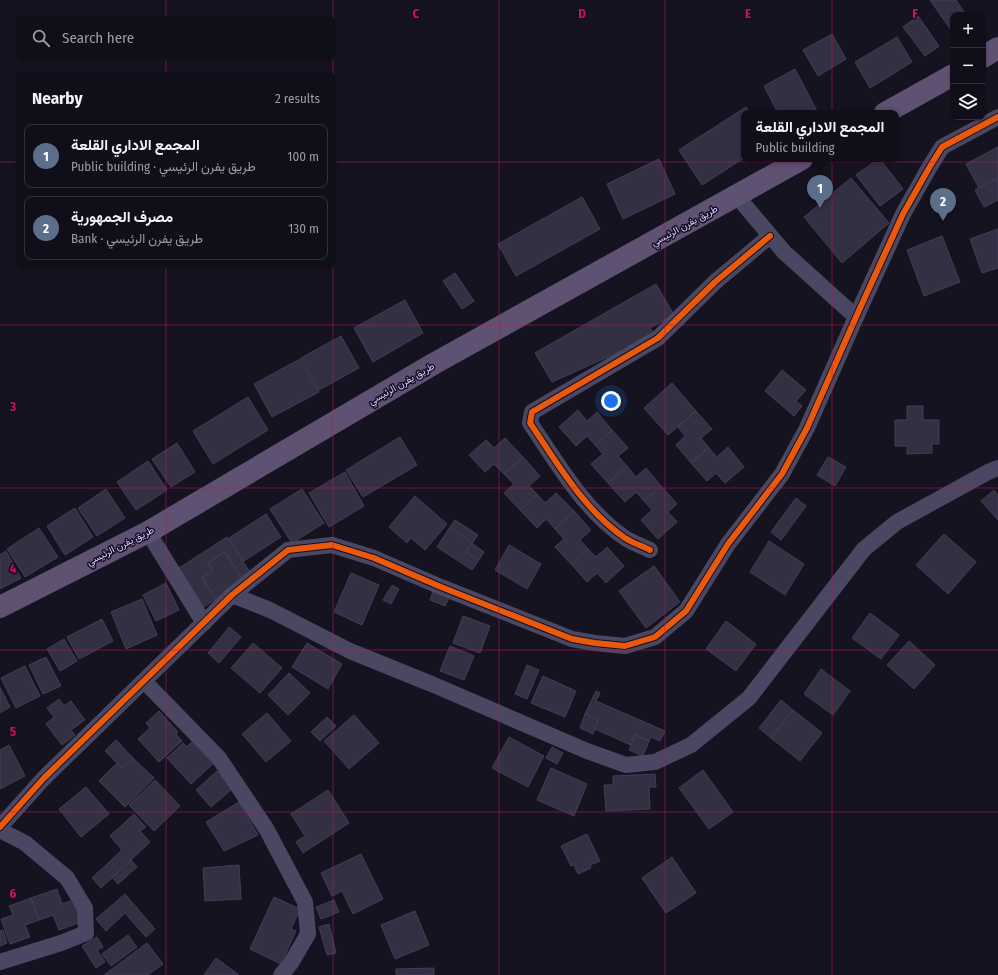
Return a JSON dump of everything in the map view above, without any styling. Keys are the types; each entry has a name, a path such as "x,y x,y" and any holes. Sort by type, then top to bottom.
{"main road":[{"path":"986,55 998,48"},
{"path":"890,110 950,76"},
{"name":"طريق يفرن الرئيسي","path":"0,607 148,532 435,363 797,162"}],"street":[{"path":"0,962 61,943 86,933 84,908 67,878 25,843 0,829 44,778 232,595 288,550 332,545 374,558 441,587 572,639 595,643 625,646 655,637 686,611 728,544 782,474 807,428 903,214 942,147 998,117"},
{"path":"736,196 784,252 856,316"},
{"path":"650,550 626,538 593,511 572,485 530,423 532,412 658,338 715,282 770,236"},
{"path":"232,595 270,610 350,651 462,696 587,751 626,765 655,762 691,745 750,698 864,549 897,522 998,468"},
{"path":"148,532 204,623"},
{"path":"144,681 219,758 267,830 305,902 308,934 291,963 281,975"}],"building":[{"path":"930,0 956,0 964,12 950,12 950,29"},
{"path":"918,16 939,46 925,56 903,27"},
{"path":"832,34 846,59 818,76 803,50"},
{"path":"897,37 912,62 870,88 855,62"},
{"path":"795,69 816,110 776,110 764,86"},
{"path":"741,110 741,160 702,185 679,150"},
{"path":"998,147 998,178 979,188 966,164"},
{"path":"659,159 675,194 623,219 607,184"},
{"path":"874,162 882,162 903,189 880,206 856,175"},
{"path":"851,178 889,223 842,263 804,217"},
{"path":"998,178 998,200 984,207 975,190"},
{"path":"582,197 600,229 516,276 498,244"},
{"path":"998,229 998,268 982,273 970,239"},
{"path":"942,236 960,282 924,296 907,250"},
{"path":"455,273 474,301 462,309 443,281"},
{"path":"656,284 674,315 650,328 654,334 637,344 552,382 535,353"},
{"path":"405,300 423,333 373,362 354,328"},
{"path":"341,336 359,368 319,390 301,358"},
{"path":"300,359 319,392 272,417 254,384"},
{"path":"782,370 806,390 796,401 802,406 794,416 765,391"},
{"path":"672,383 696,411 668,435 644,408"},
{"path":"248,397 268,430 213,464 193,431"},
{"path":"907,406 923,406 923,420 939,420 939,444 932,444 932,453 907,454 907,446 895,446 895,420 907,420"},
{"path":"578,410 587,421 597,412 612,430 595,445 587,436 576,446 559,427"},
{"path":"696,411 712,429 701,438 709,448 691,463 676,445 685,436 678,427"},
{"path":"612,430 628,448 618,456 627,466 608,483 591,464 603,454 595,445"},
{"path":"400,437 417,465 363,497 346,470"},
{"path":"505,438 523,457 504,474 494,464 485,472 469,455 486,440 494,448"},
{"path":"177,443 195,472 171,487 152,459"},
{"path":"728,447 744,467 725,483 716,473 707,481 691,463 709,448 717,457"},
{"path":"523,457 540,476 529,486 537,494 520,510 504,493 514,484 504,474"},
{"path":"828,457 846,467 835,486 817,475"},
{"path":"148,461 167,490 136,510 117,482"},
{"path":"627,466 636,477 646,468 661,486 644,501 636,492 625,502 608,483"},
{"path":"345,472 364,506 329,527 309,493"},
{"path":"661,486 677,504 668,512 677,522 658,539 641,520 652,510 644,501"},
{"path":"106,489 125,518 97,536 78,508"},
{"path":"302,489 324,523 292,543 270,509"},
{"path":"994,490 998,495 998,520 981,501"},
{"path":"556,493 574,511 555,529 546,519 537,528 520,510 537,494 545,503"},
{"path":"415,496 447,524 425,550 411,538 407,543 389,527"},
{"path":"796,498 806,506 781,540 771,532"},
{"path":"75,508 93,537 65,555 47,526"},
{"path":"574,511 591,530 580,540 588,549 572,565 555,547 564,539 555,529"},
{"path":"266,514 281,537 244,561 229,538"},
{"path":"455,520 478,535 472,543 450,527"},
{"path":"450,527 472,543 466,552 479,560 472,570 437,547"},
{"path":"39,528 58,557 25,577 7,549"},
{"path":"944,534 976,562 948,594 916,565"},
{"path":"227,537 250,572 241,577 225,552 208,562 213,571 202,578 216,599 204,607 179,568"},
{"path":"769,541 804,564 785,595 750,572"},
{"path":"472,543 484,552 479,560 466,552"},
{"path":"509,545 541,564 527,589 495,570"},
{"path":"607,547 624,566 606,583 597,573 587,582 572,565 588,549 596,557"},
{"path":"6,551 21,578 0,589 0,555"},
{"path":"225,552 244,582 216,599 202,578 213,571 208,562"},
{"path":"654,566 680,602 646,628 619,591"},
{"path":"351,573 379,585 362,625 334,612"},
{"path":"166,583 179,610 156,621 143,595"},
{"path":"392,585 399,589 391,604 383,600"},
{"path":"433,591 449,598 445,606 430,600"},
{"path":"142,599 157,635 126,649 111,612"},
{"path":"870,613 899,635 881,659 852,638"},
{"path":"463,616 490,626 480,653 453,643"},
{"path":"102,619 113,641 79,659 67,637"},
{"path":"726,621 756,644 736,671 706,649"},
{"path":"229,627 241,637 219,663 208,653"},
{"path":"64,639 77,661 60,671 47,649"},
{"path":"909,641 935,665 914,689 887,665"},
{"path":"253,643 282,668 260,693 231,668"},
{"path":"307,643 342,664 328,689 292,667"},
{"path":"450,646 474,656 464,680 440,671"},
{"path":"46,657 61,686 43,694 29,665"},
{"path":"527,665 539,670 527,699 515,694"},
{"path":"25,666 40,696 16,708 1,678"},
{"path":"821,669 850,691 833,715 804,694"},
{"path":"289,673 310,693 288,715 268,695"},
{"path":"543,676 576,691 565,717 531,703"},
{"path":"0,687 10,707 0,713"},
{"path":"596,691 600,693 596,701 665,731 660,741 651,737 649,741 635,735 631,745 595,729 598,720 585,714"},
{"path":"59,699 64,706 71,701 85,720 71,730 75,735 62,745 46,724 54,717 47,708"},
{"path":"781,700 793,710 771,738 759,728"},
{"path":"793,710 822,733 800,761 771,738"},
{"path":"159,711 178,732 176,734 182,741 159,762 138,739 150,728 146,723"},
{"path":"267,713 291,741 266,762 242,734"},
{"path":"585,714 598,720 593,734 580,728"},
{"path":"354,715 379,743 349,769 324,741"},
{"path":"327,717 336,726 320,741 311,732"},
{"path":"635,735 649,741 643,756 629,750"},
{"path":"509,737 544,756 528,787 492,768"},
{"path":"116,740 133,758 122,768 105,751"},
{"path":"194,740 215,762 191,784 167,758 183,743 187,747"},
{"path":"9,745 25,776 0,789 0,750"},
{"path":"552,747 563,753 557,764 546,758"},
{"path":"133,758 154,778 125,807 99,781 117,763 122,768"},
{"path":"551,768 587,784 574,816 537,800"},
{"path":"703,770 733,812 709,829 679,788"},
{"path":"217,771 232,789 211,807 196,790"},
{"path":"655,774 656,787 649,787 650,809 606,811 604,785 613,785 613,776"},
{"path":"155,780 180,806 154,831 129,805"},
{"path":"86,787 109,814 81,837 59,809"},
{"path":"328,790 349,823 303,853 296,842 305,836 291,814"},
{"path":"239,802 258,835 224,851 206,822"},
{"path":"134,814 146,827 140,831 150,842 101,888 92,878 122,850 110,836"},
{"path":"587,834 600,861 590,865 591,868 578,874 574,865 571,866 561,846"},
{"path":"361,854 383,899 353,914 342,891 332,896 321,873"},
{"path":"672,857 696,893 666,913 642,878"},
{"path":"131,860 137,867 118,884 112,877"},
{"path":"239,865 241,899 205,901 203,868"},
{"path":"57,889 62,904 73,900 81,922 59,930 53,915 39,920 31,898"},
{"path":"125,894 155,929 146,937 125,913 106,931 96,919"},
{"path":"274,897 300,909 291,929 296,931 281,964 250,949"},
{"path":"31,898 39,920 25,925 30,937 10,944 1,919 13,915 9,906"},
{"path":"334,900 339,912 321,919 316,907"},
{"path":"415,911 429,945 395,959 381,925"},
{"path":"329,924 336,953 327,955 319,927"},
{"path":"3,930 7,943 0,946 0,931"},
{"path":"128,935 137,947 111,966 102,954"},
{"path":"97,937 103,947 97,950 105,962 96,968 82,946"},
{"path":"147,943 163,964 148,975 104,975"},
{"path":"216,958 239,975 204,975"},
{"path":"434,968 434,975 396,975 396,969"}],"cycle path":[{"path":"0,827 44,778 232,595 288,550 332,545 374,558 441,587 572,639 625,646 655,637 686,611 728,544 782,474 807,428 903,214 942,147 998,117"},
{"path":"650,550 625,538 610,527 584,500 530,423 532,412 658,338 715,282 770,236"}],"place":[{"name":"المجمع الاداري القلعة","path":"820,208"},
{"name":"مصرف الجمهورية","path":"943,221"}]}
